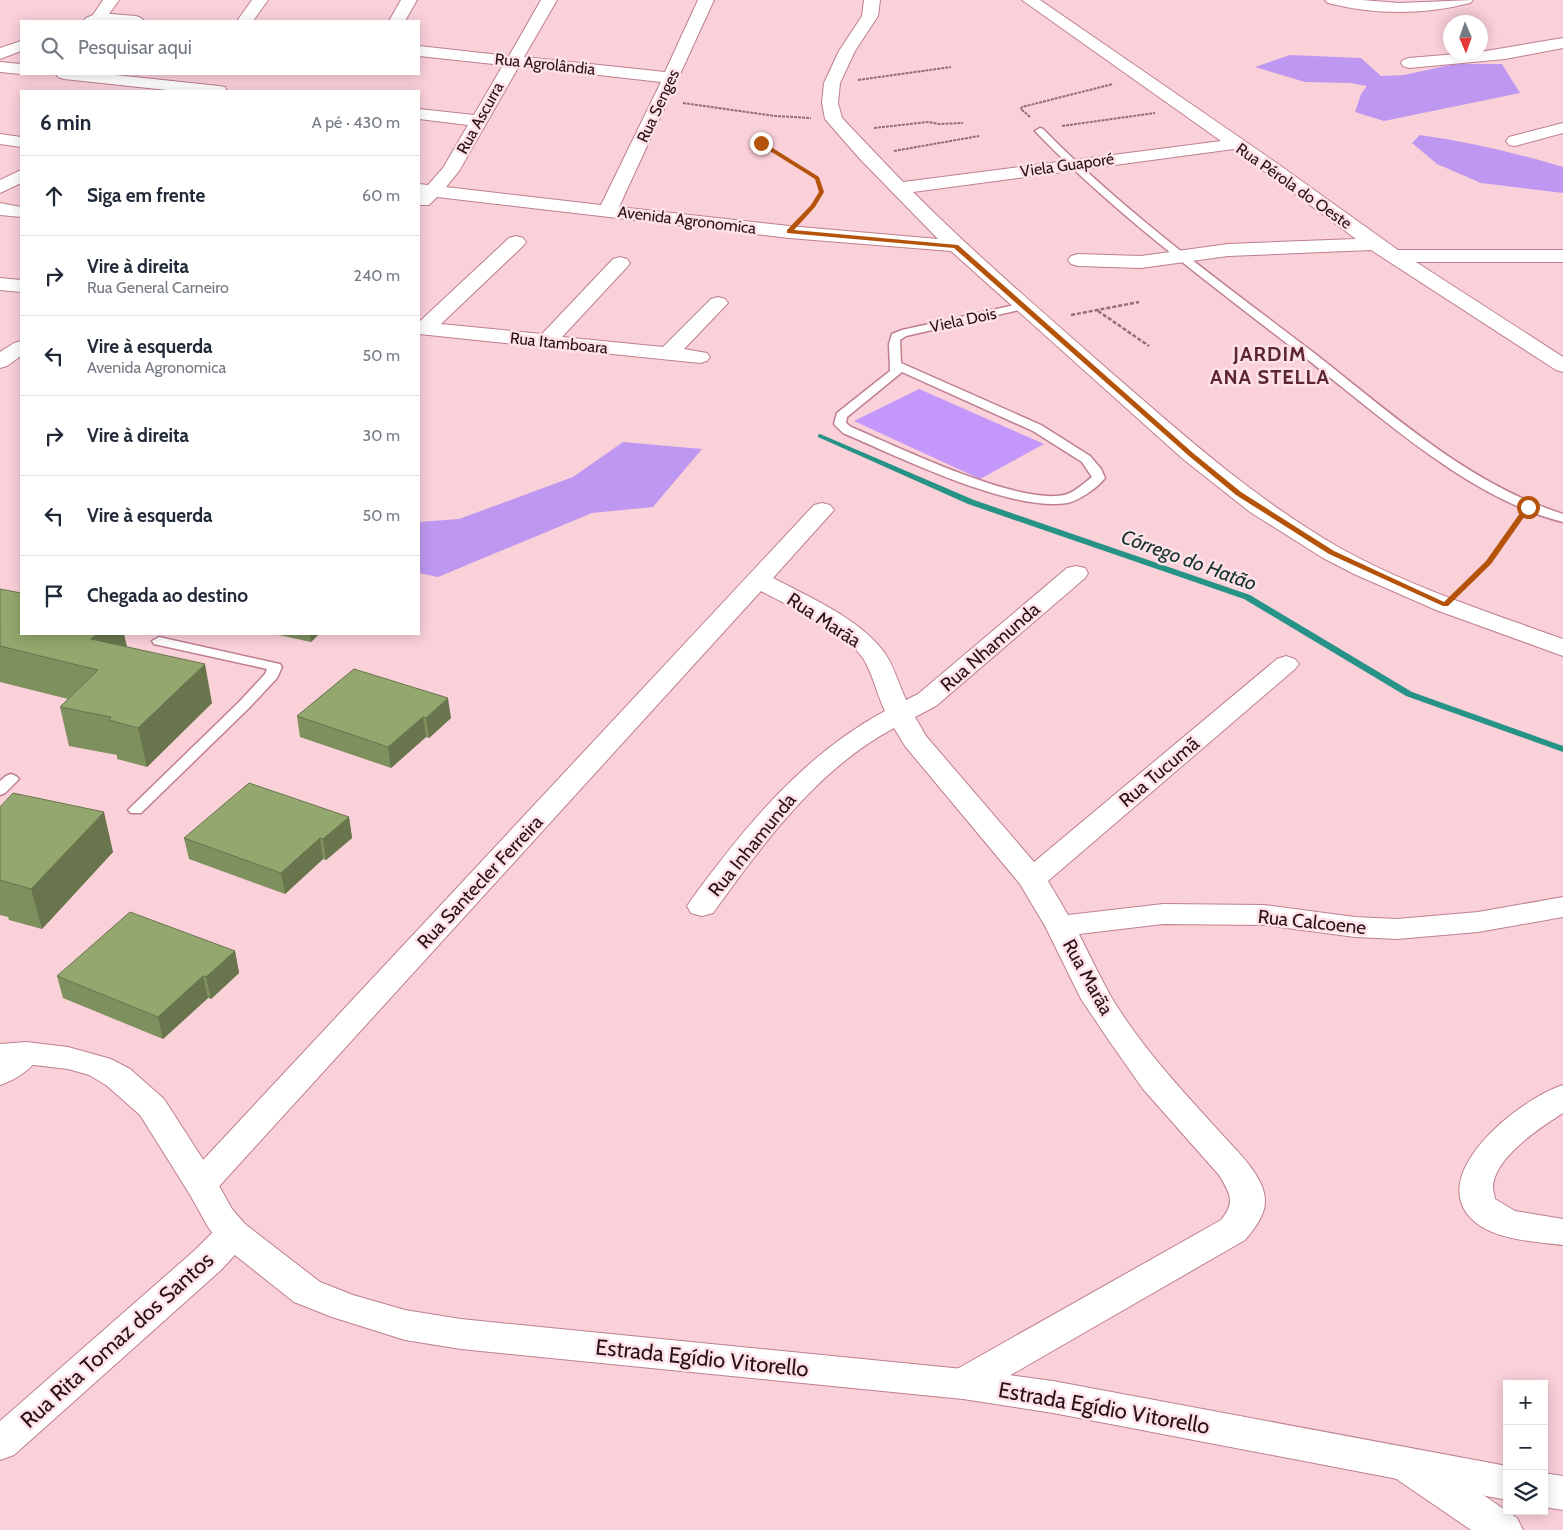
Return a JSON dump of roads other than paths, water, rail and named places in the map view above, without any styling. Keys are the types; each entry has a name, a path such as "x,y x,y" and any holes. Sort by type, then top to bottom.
{"street":[{"path":"95,19 110,0"},
{"path":"246,20 260,0"},
{"path":"398,20 409,0"},
{"name":"Rua Ascurra","path":"420,204 426,189 450,171 549,0"},
{"name":"Rua Senges","path":"608,210 672,78 706,0"},
{"path":"872,0 874,4 870,16 847,51 832,82 830,103 834,118 866,155 956,246 1191,454 1245,498 1332,553 1445,605 1563,648"},
{"name":"Rua Pérola do Oeste","path":"1030,0 1272,168 1375,244 1563,366"},
{"path":"1334,0 1403,9 1426,8 1466,0"},
{"path":"95,19 116,20"},
{"path":"1409,63 1505,54 1563,44"},
{"path":"0,54 20,46"},
{"name":"Rua Agrolândia","path":"420,50 672,78"},
{"path":"0,66 20,69"},
{"path":"71,75 165,88 201,90"},
{"path":"165,88 183,75"},
{"path":"420,114 479,121"},
{"path":"1515,141 1563,128"},
{"path":"0,139 20,142"},
{"name":"Viela Guaporé","path":"899,188 1235,144"},
{"path":"0,188 20,176"},
{"name":"Avenida Agronomica","path":"426,189 789,232 956,246"},
{"path":"0,209 20,212"},
{"path":"421,328 516,242"},
{"path":"1078,260 1127,262 1247,248 1375,244"},
{"path":"1393,256 1563,256"},
{"path":"547,341 620,263"},
{"path":"0,284 20,286"},
{"path":"668,354 718,303"},
{"name":"Rua Itamboara","path":"421,328 700,357"},
{"path":"0,362 20,348"},
{"path":"758,580 822,510"},
{"name":"Rua Nhamunda","path":"900,715 927,700 941,689 1076,573"},
{"name":"Rua Marãa","path":"758,580 859,640 872,653 881,668 900,715 915,740 1032,879 1060,926 1097,999 1121,1034 1155,1081 1231,1166 1245,1188 1248,1200 1246,1210 1243,1218 1233,1230 963,1384"},
{"name":"Rua Santecler Ferreira","path":"201,1184 758,580"},
{"name":"Rua Tucumã","path":"1032,879 1286,664"},
{"name":"Rua Inhamunda","path":"702,906 755,835 812,776 849,744 900,715"},
{"name":"Rua Calcoene","path":"1060,926 1163,914 1264,916 1355,927 1397,929 1478,922 1556,907 1563,908"},
{"name":"Estrada Egídio Vitorello","path":"9,1060 68,1058 100,1067 118,1077 152,1107 201,1184 220,1218 233,1234 307,1292 345,1307 405,1325 461,1334 963,1384 1053,1397 1503,1482"},
{"path":"1563,1097 1538,1112 1487,1158 1479,1169 1474,1183 1475,1195 1481,1207 1490,1216 1519,1226 1563,1232"},
{"name":"Rua Rita Tomaz dos Santos","path":"0,1444 208,1260 233,1234"},
{"path":"1404,1463 1503,1530"},
{"path":"1548,1491 1563,1494"}],"lane":[{"path":"1040,131 1072,164 1182,257 1435,452 1482,483 1528,507 1563,518"},
{"name":"Viela Dois","path":"896,365 895,340 896,336 902,333 1024,306"},
{"path":"896,365 1036,428 1086,459 1095,469 1099,478 1067,499 1032,500 987,487 847,430 840,424 841,416 896,372 896,365"},
{"path":"136,810 244,705 272,675 275,667 159,640"}],"waterway":[{"name":"Córrego do Hatão","path":"820,436 971,502 1247,597 1409,694 1563,749"}],"district":[{"name":"JARDIM ANA STELLA","path":"1270,366"}]}
